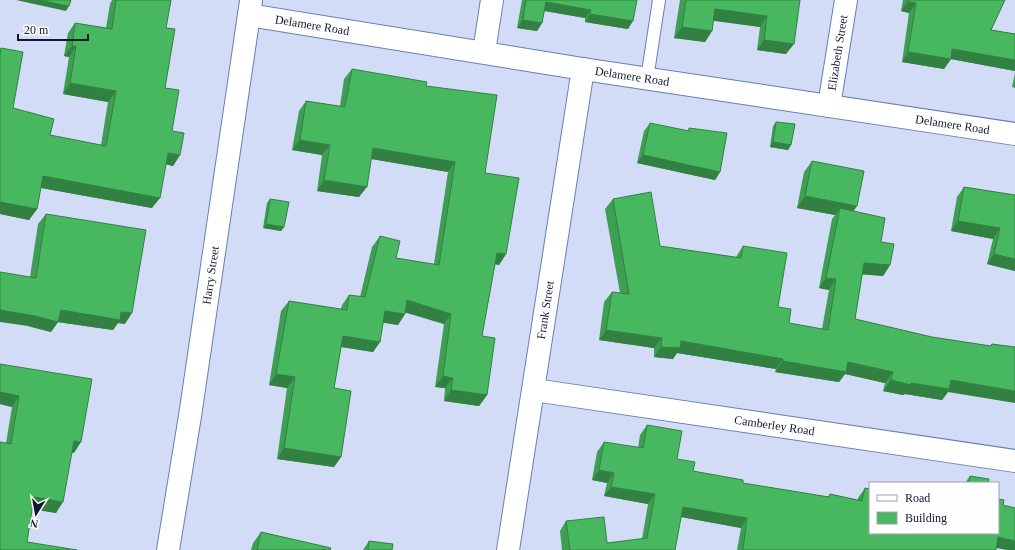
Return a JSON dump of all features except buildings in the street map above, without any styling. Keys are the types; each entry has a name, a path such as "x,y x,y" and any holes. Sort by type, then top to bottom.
{"street":[{"path":"484,52 492,0"},
{"name":"Elizabeth Street","path":"830,106 846,0"},
{"name":"Delamere Road","path":"250,7 484,52 583,69 1015,134"},
{"name":"Harry Street","path":"168,550 190,416 250,7"},
{"name":"Frank Street","path":"508,550 583,69"},
{"name":"Camberley Road","path":"534,390 1015,461"}],"lane":[{"path":"647,79 659,0"}]}
